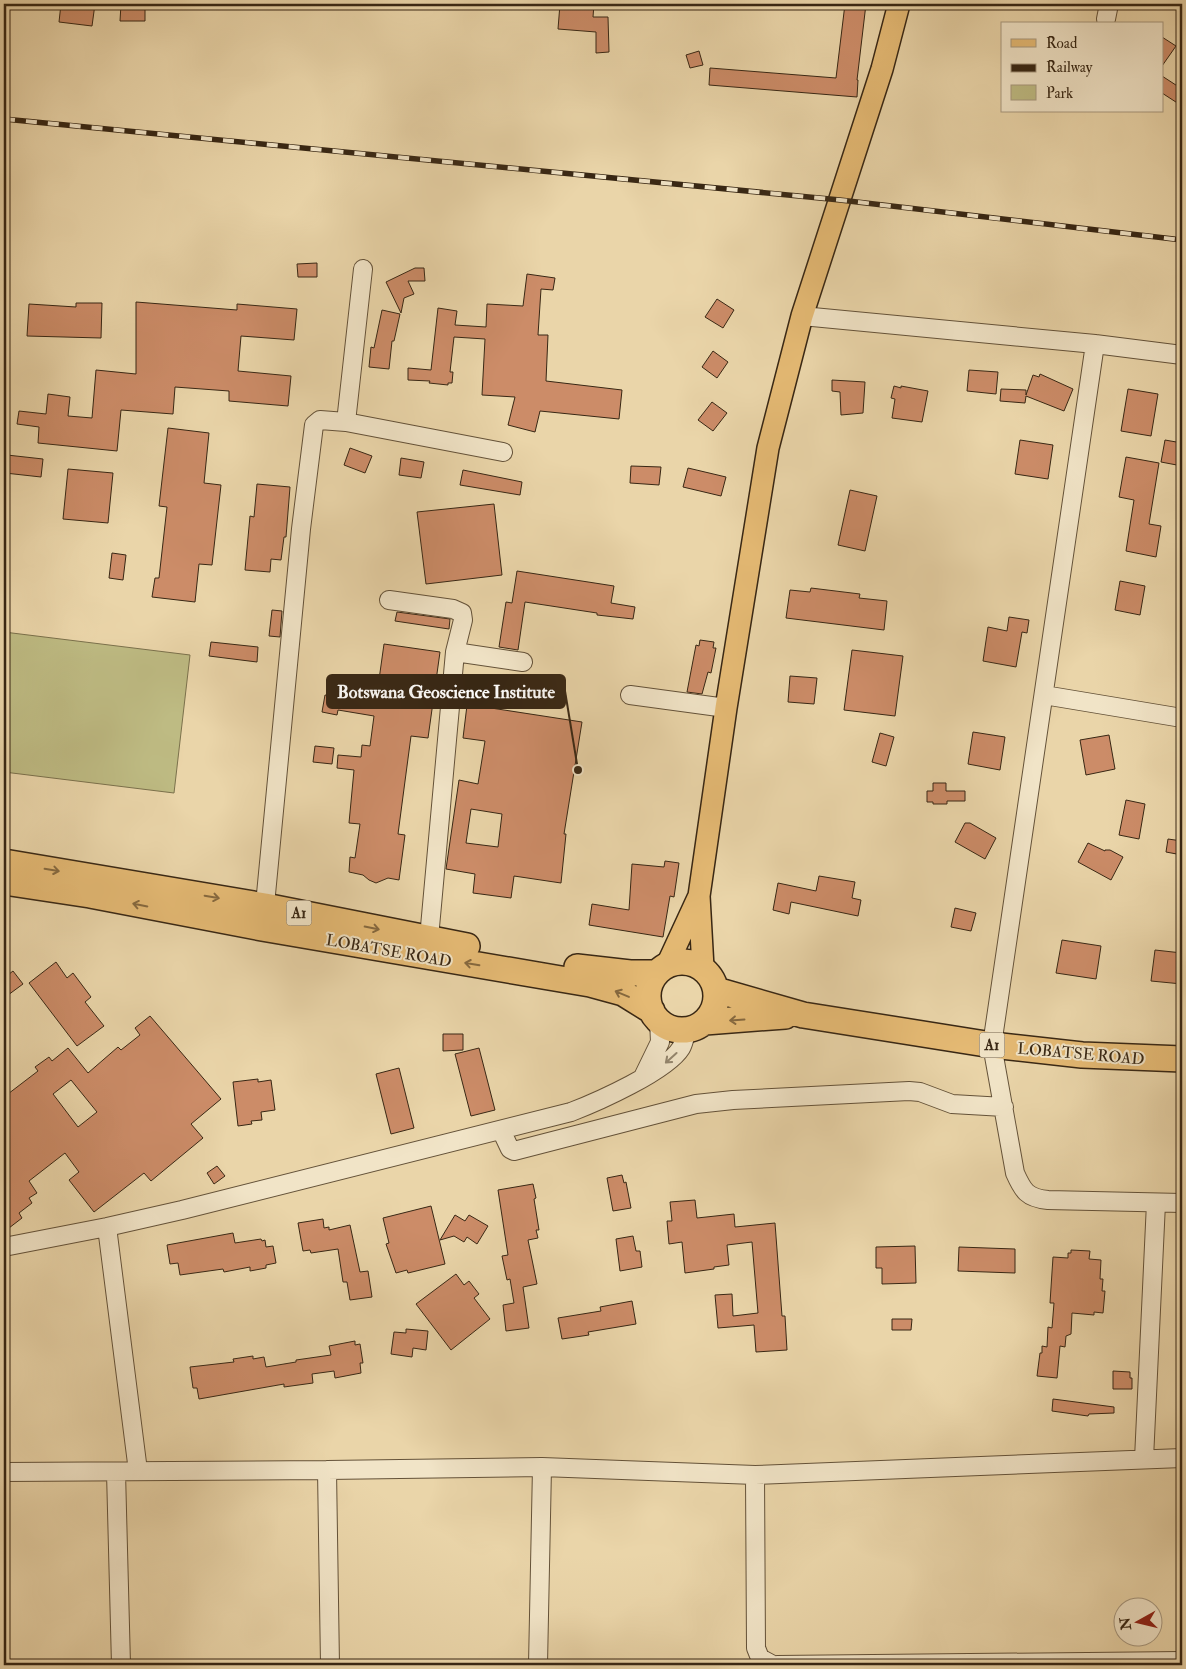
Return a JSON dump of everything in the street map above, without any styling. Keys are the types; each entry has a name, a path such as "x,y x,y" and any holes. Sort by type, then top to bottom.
{"highway":[{"name":"LOBATSE ROAD","path":"4,862 264,917 428,948 590,984 623,993 672,1028 803,1015"},
{"name":"LOBATSE ROAD","path":"4,882 264,917"},
{"name":"LOBATSE ROAD","path":"428,948 630,973 662,969 679,961 692,962 704,968"},
{"path":"696,1026 712,1013 716,1002 716,990 712,978 704,968"},
{"path":"655,1015 648,998 650,984 662,969"},
{"name":"LOBATSE ROAD","path":"716,990 803,1015 992,1045 1082,1055 1182,1059"}],"main road":[{"path":"704,968 699,896 726,708 768,448 802,316 882,69 899,4"},
{"path":"662,969 699,896"}],"street":[{"path":"346,422 364,269"},
{"path":"802,316 1095,344 1182,355"},
{"path":"1095,344 992,1045 1015,1172 1020,1184 1030,1196 1048,1200 1182,1204"},
{"path":"264,917 300,538 313,430 316,422 320,420 346,422 503,452"},
{"path":"389,600 453,609 462,613 463,620 455,652 428,948"},
{"path":"455,652 523,662"},
{"path":"1044,694 1182,718"},
{"path":"630,695 726,708"},
{"path":"643,1076 660,1042 655,1015"},
{"path":"4,1247 182,1210 571,1112 592,1104 666,1063 682,1047 696,1026"},
{"path":"501,1130 510,1149 514,1151 696,1104 715,1101 909,1091 920,1092 952,1104 1004,1108"},
{"path":"1144,1458 1156,1203"},
{"path":"107,1227 138,1471"},
{"path":"4,1472 542,1467 755,1475 1144,1458 1182,1458"},
{"path":"538,1665 542,1467"},
{"path":"327,1470 330,1665"},
{"path":"116,1472 121,1665"},
{"path":"755,1475 756,1648 760,1658 773,1665"},
{"path":"777,1665 1182,1661"}],"green space":[{"path":"4,632 190,655 174,793 4,772"}],"building":[{"path":"61,4 95,4 92,26 59,22"},
{"path":"121,4 145,4 145,21 120,21"},
{"path":"560,4 594,4 593,17 608,17 609,52 596,53 596,32 558,29"},
{"path":"845,4 866,4 857,80 857,97 709,85 710,68 836,78"},
{"path":"1164,38 1176,46 1164,63"},
{"path":"699,51 703,65 690,68 686,55"},
{"path":"1164,77 1182,89 1182,106 1164,94"},
{"path":"317,263 317,277 298,277 297,264"},
{"path":"415,268 424,268 425,281 408,281 414,294 404,298 401,313 386,282"},
{"path":"527,274 555,278 553,290 541,289 538,335 548,335 546,381 622,390 619,419 540,411 535,432 508,425 515,397 482,395 485,339 454,337 450,372 453,372 452,383 448,383 448,385 429,383 430,381 408,380 408,368 431,370 438,308 457,311 455,325 486,327 487,304 523,306"},
{"path":"717,299 734,310 723,328 705,317"},
{"path":"136,302 237,310 237,304 297,309 294,340 241,336 238,371 291,376 288,406 229,401 229,391 175,387 173,414 121,410 117,451 38,443 39,427 17,424 19,411 46,414 48,394 70,397 68,416 92,418 96,370 136,374"},
{"path":"76,303 102,303 101,338 27,336 29,304 76,307"},
{"path":"382,310 400,314 394,341 392,341 389,369 369,367 371,347 374,348"},
{"path":"713,351 728,362 717,378 702,367"},
{"path":"969,370 998,372 996,394 967,391"},
{"path":"1040,374 1073,389 1064,411 1026,396 1025,403 1000,401 1001,389 1026,390 1026,395 1033,375 1039,377"},
{"path":"832,380 865,382 863,413 841,415 840,392 832,391"},
{"path":"894,386 928,391 922,422 892,418 895,399 891,398"},
{"path":"1128,389 1158,394 1151,436 1121,431"},
{"path":"712,402 727,413 713,431 698,420"},
{"path":"168,428 209,433 204,483 221,485 212,565 199,564 195,602 152,597 155,578 159,578 167,507 159,506"},
{"path":"1020,440 1053,445 1048,479 1015,474"},
{"path":"1165,440 1182,443 1182,466 1161,462"},
{"path":"350,448 372,456 365,473 344,465"},
{"path":"7,455 43,459 41,477 5,473"},
{"path":"1126,457 1159,463 1149,524 1161,526 1156,557 1126,551 1134,500 1119,497"},
{"path":"401,458 424,462 421,478 399,475"},
{"path":"631,466 661,467 659,485 630,483"},
{"path":"688,468 726,477 721,496 683,487"},
{"path":"68,469 113,473 108,523 63,519"},
{"path":"463,470 522,482 520,495 460,485"},
{"path":"257,484 290,487 286,537 284,537 281,560 271,559 270,572 245,570 250,516 254,517"},
{"path":"850,490 877,496 865,551 838,545"},
{"path":"494,504 502,575 426,584 417,512"},
{"path":"112,553 126,555 123,580 109,578"},
{"path":"517,571 614,586 611,603 635,607 633,619 597,615 597,613 525,602 518,650 499,647 506,602 512,603"},
{"path":"1120,581 1145,586 1140,615 1115,610"},
{"path":"811,588 860,594 859,598 887,601 884,630 786,618 790,590 810,592"},
{"path":"272,610 282,611 280,637 269,636"},
{"path":"397,612 450,619 449,629 395,621"},
{"path":"1009,617 1029,620 1027,633 1022,632 1016,667 983,661 988,627 1007,631"},
{"path":"700,640 714,642 713,648 716,648 711,673 708,672 702,694 687,692 696,645 699,646"},
{"path":"211,642 258,647 257,662 209,656"},
{"path":"384,644 440,652 428,738 411,736 398,834 405,835 399,880 388,878 376,883 363,875 349,872 350,857 355,858 360,824 349,823 354,770 337,768 338,755 361,757 362,745 370,746 374,716 338,710 337,715 322,712 325,695 347,699 347,696 376,701"},
{"path":"852,650 903,656 895,716 844,710"},
{"path":"790,676 817,678 814,704 788,702"},
{"path":"468,697 492,700 491,708 582,722 564,834 566,834 561,883 514,876 511,898 473,893 475,874 446,869 459,780 478,784 485,741 463,738","holes":["471,809 502,814 498,847 466,843"]},
{"path":"973,732 1005,737 1000,770 968,764"},
{"path":"880,733 894,737 886,766 872,762"},
{"path":"1109,735 1115,769 1086,775 1080,740"},
{"path":"315,746 334,748 332,764 313,762"},
{"path":"933,783 946,783 946,791 965,791 965,801 947,801 947,804 927,802 927,791 933,791"},
{"path":"1126,800 1145,804 1139,839 1119,835"},
{"path":"965,823 970,823 996,838 985,859 955,842"},
{"path":"1168,839 1182,841 1182,855 1166,852"},
{"path":"1088,843 1105,851 1110,850 1123,857 1111,880 1078,862"},
{"path":"665,861 679,863 674,897 670,896 663,937 589,925 592,904 629,910 632,864 664,867"},
{"path":"819,876 855,882 852,898 861,900 858,916 791,902 789,914 773,910 778,883 816,891"},
{"path":"955,908 976,913 971,931 951,927"},
{"path":"1062,940 1101,946 1096,979 1056,973"},
{"path":"1155,950 1182,953 1182,984 1151,981"},
{"path":"56,962 67,978 73,973 91,997 85,1002 104,1026 77,1046 29,983"},
{"path":"13,971 23,984 4,998 4,978"},
{"path":"150,1016 221,1099 191,1124 203,1138 151,1181 144,1173 94,1212 69,1180 79,1172 65,1153 29,1181 37,1193 29,1198 32,1203 19,1213 22,1218 9,1228 4,1219 4,1097 38,1071 35,1067 49,1057 52,1061 68,1048 88,1073 118,1047 121,1050 140,1035 135,1028","holes":["71,1080 97,1112 78,1127 53,1094"]},
{"path":"443,1034 463,1034 463,1050 443,1051"},
{"path":"479,1048 495,1110 471,1116 455,1054"},
{"path":"399,1068 414,1128 391,1134 376,1074"},
{"path":"258,1079 258,1082 271,1080 275,1110 261,1112 262,1120 251,1121 252,1124 238,1126 233,1082"},
{"path":"217,1166 225,1176 214,1184 207,1173"},
{"path":"622,1175 624,1183 626,1182 631,1208 613,1211 607,1178"},
{"path":"533,1184 539,1230 536,1230 538,1238 528,1240 537,1284 523,1287 529,1328 506,1331 503,1305 514,1303 510,1279 507,1280 502,1256 508,1255 498,1190"},
{"path":"695,1200 697,1218 734,1214 735,1227 775,1223 782,1316 785,1316 787,1350 756,1352 754,1325 718,1328 715,1295 732,1294 733,1316 758,1313 752,1242 727,1245 729,1265 685,1273 682,1242 669,1244 667,1221 672,1221 670,1202"},
{"path":"431,1206 445,1264 408,1273 407,1270 396,1273 386,1244 389,1243 383,1218"},
{"path":"455,1215 465,1221 469,1215 488,1226 477,1244 467,1237 464,1242 454,1236 440,1240"},
{"path":"323,1219 324,1228 329,1227 329,1230 350,1225 360,1272 368,1271 372,1297 350,1300 347,1282 343,1282 338,1249 311,1253 310,1250 303,1251 298,1223"},
{"path":"233,1233 235,1243 265,1240 266,1247 273,1246 276,1263 266,1265 266,1268 250,1271 250,1267 224,1272 223,1269 180,1275 178,1263 170,1264 167,1245"},
{"path":"633,1236 636,1251 640,1251 642,1267 620,1271 616,1239"},
{"path":"915,1246 916,1283 882,1284 882,1268 876,1268 876,1247"},
{"path":"959,1247 1015,1249 1015,1273 958,1271"},
{"path":"1071,1250 1090,1251 1089,1259 1101,1260 1100,1279 1103,1279 1102,1291 1105,1291 1103,1313 1094,1312 1094,1315 1072,1313 1071,1334 1066,1336 1065,1347 1060,1346 1057,1378 1037,1376 1042,1346 1047,1347 1048,1327 1052,1328 1054,1303 1050,1303 1053,1257 1068,1258 1068,1253 1071,1253"},
{"path":"456,1274 464,1285 469,1281 479,1294 474,1298 490,1319 451,1350 416,1304"},
{"path":"632,1301 636,1324 588,1332 589,1335 562,1339 558,1318 601,1311 600,1307"},
{"path":"892,1319 912,1319 911,1330 892,1330"},
{"path":"406,1329 428,1331 426,1350 413,1348 412,1357 391,1354 394,1332 406,1333"},
{"path":"355,1341 355,1345 360,1344 363,1363 360,1363 361,1373 335,1378 334,1371 312,1374 313,1383 284,1387 284,1384 199,1399 197,1388 193,1388 190,1367 234,1362 233,1359 253,1356 253,1359 264,1357 266,1367 331,1355 329,1346"},
{"path":"1113,1371 1130,1372 1132,1389 1113,1389"},
{"path":"1053,1399 1114,1407 1114,1413 1089,1414 1088,1416 1052,1411"}],"railway":[{"path":"4,119 840,200 1182,240"}],"place":[{"name":"Botswana Geoscience Institute","path":"578,770"}]}
